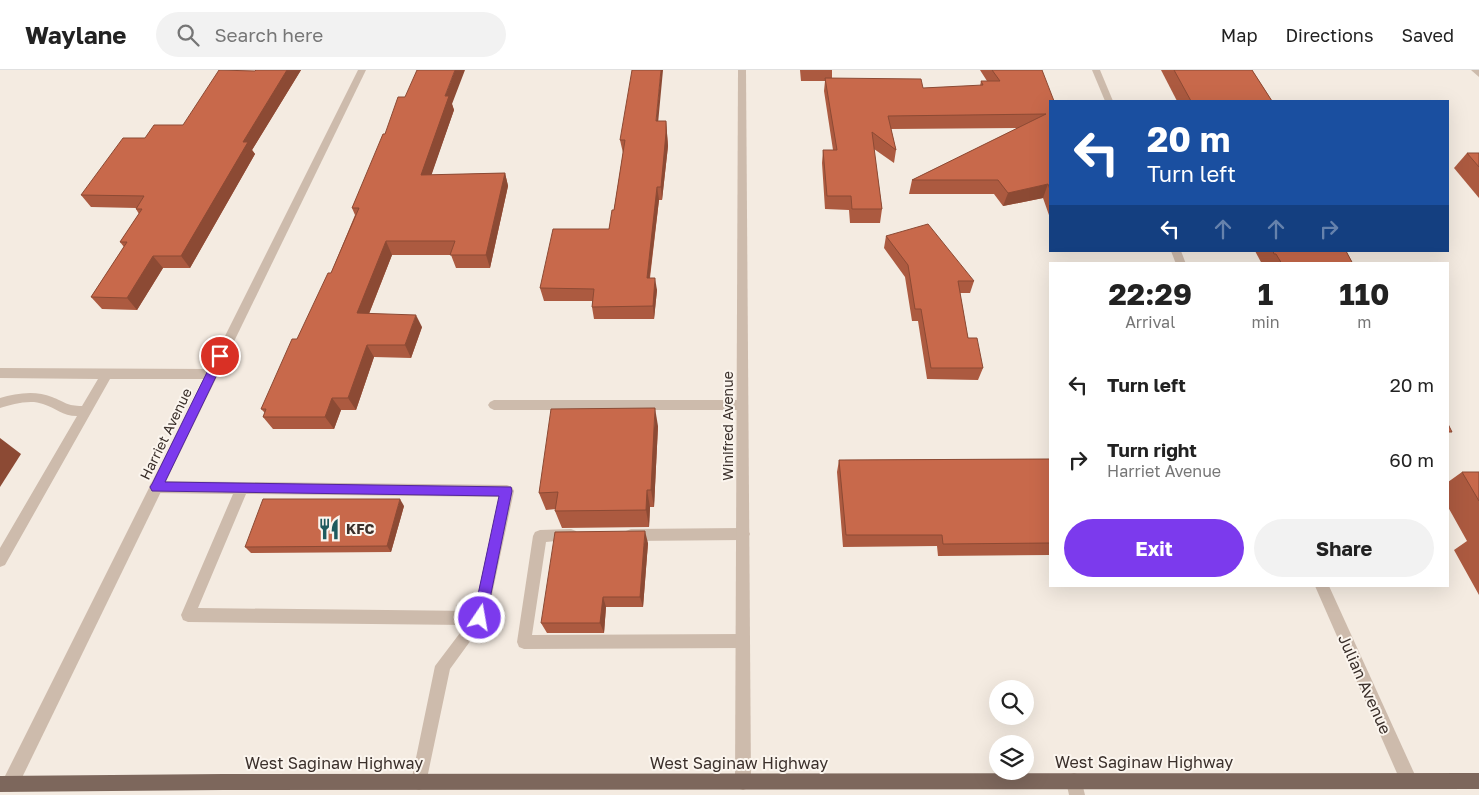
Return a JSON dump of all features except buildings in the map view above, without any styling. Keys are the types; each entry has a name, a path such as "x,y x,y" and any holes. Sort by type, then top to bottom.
{"main road":[{"name":"West Saginaw Highway","path":"5,784 136,789 419,782 743,782 1075,788 1479,781"}],"street":[{"name":"Harriet Avenue","path":"5,784 156,487 362,70"},
{"name":"Winifred Avenue","path":"742,70 743,782"},
{"path":"1096,70 1109,100"},
{"path":"1475,70 1479,74"},
{"path":"0,373 212,374"},
{"path":"0,561 107,374"},
{"path":"0,403 9,400 37,397 48,400 67,411 86,411"},
{"path":"494,405 742,405"},
{"path":"156,487 506,491 480,618 443,666 419,782"},
{"path":"242,488 188,615 480,618"},
{"path":"617,535 743,534"},
{"path":"588,535 540,536 524,642 742,641"},
{"name":"Julian Avenue","path":"1322,587 1410,781"}],"place":[{"name":"KFC","path":"329,529"}],"route":[{"path":"220,356 156,487 506,491 480,618"}]}
